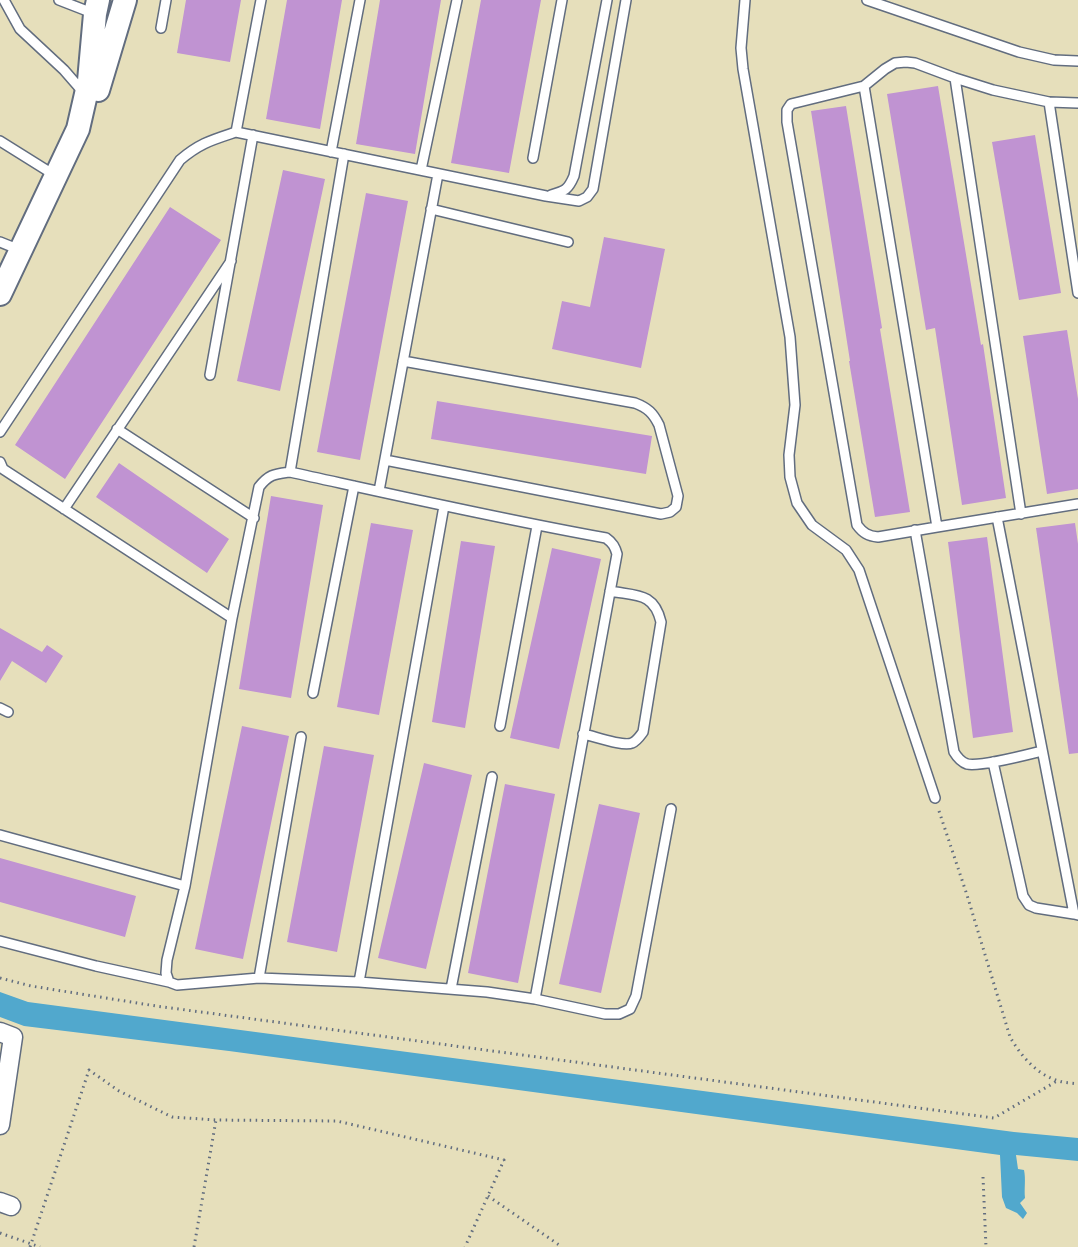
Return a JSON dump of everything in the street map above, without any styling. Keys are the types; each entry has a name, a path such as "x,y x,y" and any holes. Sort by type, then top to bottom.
{"street":[{"path":"0,294 10,246 56,176 95,98 125,0"},
{"path":"78,129 87,96 97,7"},
{"path":"0,1032 13,1036 0,1125"}],"lane":[{"path":"4,0 20,29 64,70 87,96"},
{"path":"59,0 97,7"},
{"path":"161,28 166,0"},
{"path":"236,132 261,0"},
{"path":"331,152 360,0"},
{"path":"421,170 457,0"},
{"path":"533,158 562,0"},
{"path":"546,196 563,192 574,176 607,0"},
{"path":"0,432 180,160 205,142 236,132 546,196 579,201 587,197 592,189 626,0"},
{"path":"745,0 741,48 743,69 790,337 795,405 789,455 790,477 797,503 812,525 846,550 859,570 935,798"},
{"path":"867,0 1019,52 1054,60 1078,61"},
{"path":"1078,103 1049,102 993,90 915,63 906,62 896,63 885,69 864,86 791,104 787,110 787,122 857,525 863,532 878,537 1078,504"},
{"path":"954,78 1021,513"},
{"path":"864,86 937,527"},
{"path":"1049,102 1078,293"},
{"path":"210,375 254,135"},
{"path":"0,141 56,176"},
{"path":"290,472 344,154"},
{"path":"379,491 438,174"},
{"path":"431,209 568,242"},
{"path":"64,509 231,261"},
{"path":"385,460 661,514 670,512 676,507 678,496 659,425 646,407 635,403 403,362"},
{"path":"117,429 254,518"},
{"path":"0,462 3,469 232,618"},
{"path":"169,982 166,973 167,960 185,886 232,618 259,487 266,479 276,474 290,472 537,526 606,538 615,547 617,554 535,999"},
{"path":"314,693 354,486"},
{"path":"359,982 444,506"},
{"path":"993,762 1023,896 1029,905 1036,909 1076,915 997,517"},
{"path":"500,726 537,526"},
{"path":"915,530 954,752 957,758 966,764 993,762 1042,751"},
{"path":"583,734 625,744 632,743 643,732 661,622 658,610 644,597 610,591"},
{"path":"259,978 301,737"},
{"path":"451,989 492,777"},
{"path":"0,941 177,985 259,978 359,982 487,992 535,999 605,1014 619,1014 630,1009 636,996 671,809"},
{"path":"0,834 185,886"}],"path":[{"path":"935,798 1010,1038 1022,1056 1039,1071 1057,1081 1078,1084"},
{"path":"0,978 31,986 156,1006 994,1118 1057,1081"},
{"path":"30,1245 89,1070 119,1091 172,1117 216,1120 337,1121 504,1160 465,1247"},
{"path":"194,1247 216,1120"},
{"path":"983,1177 986,1247"},
{"path":"488,1196 562,1247"},
{"path":"0,1233 40,1247"}],"water":[{"path":"0,992 28,1002 1014,1132 1078,1138 1078,1161 1016,1155 1018,1169 1024,1170 1025,1173 1025,1198 1020,1203 1027,1213 1023,1219 1006,1208 1002,1197 1000,1155 229,1051 24,1026 0,1017"}],"building":[{"path":"186,0 241,0 230,62 177,53"},
{"path":"287,0 342,0 320,129 266,119"},
{"path":"380,0 441,0 415,154 356,144"},
{"path":"481,0 541,0 509,173 451,163"},
{"path":"938,86 981,345 983,344 1006,498 962,505 935,328 926,330 887,94"},
{"path":"846,106 910,512 875,517 811,111"},
{"path":"1035,135 1061,293 1019,300 992,142"},
{"path":"283,170 325,179 280,391 237,381"},
{"path":"366,193 408,201 360,460 317,452"},
{"path":"170,207 221,240 65,479 15,445"},
{"path":"604,237 665,249 641,368 552,349 562,301 590,307"},
{"path":"1067,330 1078,399 1078,489 1047,494 1023,336"},
{"path":"437,401 652,436 646,474 431,439"},
{"path":"119,463 229,539 207,573 96,497"},
{"path":"271,496 323,505 291,698 239,689"},
{"path":"371,523 413,530 379,715 337,707"},
{"path":"1075,523 1078,544 1078,753 1069,754 1036,528"},
{"path":"987,537 1013,732 973,738 948,542"},
{"path":"461,541 495,546 465,728 432,722"},
{"path":"552,548 601,559 559,749 510,738"},
{"path":"0,628 42,652 47,645 63,656 46,683 12,661 0,681"},
{"path":"242,726 289,736 243,959 195,949"},
{"path":"324,746 374,755 337,952 287,942"},
{"path":"424,763 472,775 426,969 378,958"},
{"path":"505,784 555,794 518,983 468,973"},
{"path":"599,804 640,813 601,993 559,984"},
{"path":"0,858 136,896 125,937 0,902"}]}
